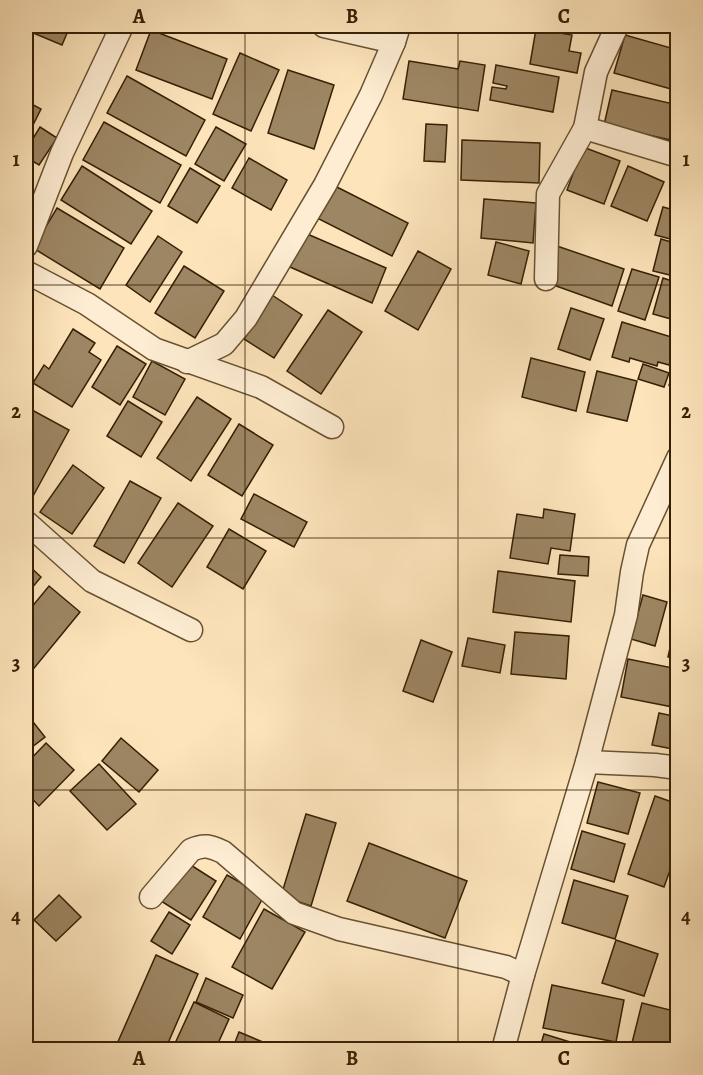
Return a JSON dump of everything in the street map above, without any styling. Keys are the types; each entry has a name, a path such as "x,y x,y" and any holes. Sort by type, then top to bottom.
{"street":[{"path":"26,246 62,153 122,26"},
{"path":"187,362 224,344 246,318 325,185 371,95 397,34 324,26"},
{"path":"546,279 548,194 585,128 596,72 617,26"},
{"path":"585,128 678,156"},
{"path":"26,272 87,304 154,349 261,387 332,427"},
{"path":"503,1050 523,975 587,762 626,615 638,545 678,458"},
{"path":"26,522 93,581 191,630"},
{"path":"587,762 678,768"},
{"path":"151,897 191,850 200,845 210,846 223,852 294,913 339,929 506,967 523,975"}],"building":[{"path":"26,26 70,26 62,45 26,30"},
{"path":"536,29 572,35 569,51 581,53 577,73 530,64"},
{"path":"151,30 227,59 212,99 136,70"},
{"path":"625,35 678,50 678,91 614,73"},
{"path":"240,53 279,70 251,131 213,114"},
{"path":"409,61 458,69 460,61 485,65 478,111 403,99"},
{"path":"496,65 559,77 553,112 490,100 492,87 506,89 507,86 493,83"},
{"path":"288,70 334,85 314,149 268,133"},
{"path":"127,76 205,120 186,156 107,113"},
{"path":"612,90 678,105 678,129 675,141 604,125"},
{"path":"26,101 41,109 26,139"},
{"path":"104,122 181,165 160,203 83,160"},
{"path":"426,124 447,125 445,162 424,161"},
{"path":"40,127 57,138 39,165 26,157 26,150"},
{"path":"216,127 246,144 224,181 195,164"},
{"path":"462,140 540,143 539,183 461,180"},
{"path":"583,147 620,161 604,204 567,190"},
{"path":"249,158 287,180 271,210 232,188"},
{"path":"82,166 152,211 131,244 61,200"},
{"path":"628,166 664,182 647,221 611,206"},
{"path":"190,168 220,186 197,223 168,206"},
{"path":"329,183 408,223 392,256 313,216"},
{"path":"484,199 536,203 533,243 481,238"},
{"path":"663,207 678,211 678,241 655,235"},
{"path":"57,208 124,248 100,289 33,248"},
{"path":"305,233 386,268 372,303 290,267"},
{"path":"158,236 182,252 150,302 126,285"},
{"path":"661,239 678,244 678,277 653,271"},
{"path":"496,242 529,251 521,284 488,275"},
{"path":"557,246 624,269 612,306 545,282"},
{"path":"418,251 451,269 418,330 385,311"},
{"path":"184,266 224,291 195,338 155,313"},
{"path":"632,269 659,277 645,320 618,311"},
{"path":"663,278 678,283 678,321 653,314"},
{"path":"272,295 302,315 274,358 244,339"},
{"path":"571,308 604,319 590,360 558,349"},
{"path":"328,310 362,332 321,394 287,371"},
{"path":"622,322 678,339 678,352 673,366 658,362 657,366 630,358 629,362 612,357"},
{"path":"73,329 95,343 89,352 101,360 72,407 33,383 44,365 49,369"},
{"path":"117,346 146,364 120,405 92,387"},
{"path":"531,358 585,372 576,411 522,397"},
{"path":"152,361 185,379 165,415 133,397"},
{"path":"643,364 669,373 664,387 638,379"},
{"path":"678,367 678,389 669,385"},
{"path":"597,371 637,381 627,421 587,412"},
{"path":"197,397 231,419 191,481 157,458"},
{"path":"128,401 162,422 141,457 107,436"},
{"path":"32,410 69,430 32,498 26,494 26,421"},
{"path":"239,424 273,445 242,496 208,475"},
{"path":"73,465 104,488 72,534 40,512"},
{"path":"130,481 161,498 124,563 94,546"},
{"path":"254,494 307,522 294,547 241,519"},
{"path":"178,503 213,526 172,587 138,563"},
{"path":"544,509 575,514 570,551 551,548 548,564 510,558 517,514 543,518"},
{"path":"229,529 266,551 243,589 207,567"},
{"path":"560,555 589,557 588,576 558,574"},
{"path":"26,563 41,577 26,595"},
{"path":"498,571 575,581 571,622 493,612"},
{"path":"49,586 80,612 26,678 26,614"},
{"path":"643,595 667,602 655,646 631,639"},
{"path":"676,621 678,621 678,659 668,657"},
{"path":"515,632 569,636 566,679 511,674"},
{"path":"468,638 505,645 500,673 462,666"},
{"path":"421,640 452,652 433,702 403,691"},
{"path":"628,659 678,669 678,708 621,697"},
{"path":"26,713 45,737 28,750 26,746"},
{"path":"659,713 678,717 678,750 652,745"},
{"path":"121,738 158,770 139,792 102,761"},
{"path":"46,743 74,770 39,806 26,792 26,764"},
{"path":"99,764 136,804 107,830 70,791"},
{"path":"598,782 640,793 628,834 587,823"},
{"path":"655,796 678,804 678,848 664,887 628,874"},
{"path":"306,814 336,823 311,906 281,896"},
{"path":"582,831 625,844 614,882 571,869"},
{"path":"369,843 467,881 445,938 347,901"},
{"path":"186,862 216,881 191,920 161,901"},
{"path":"227,875 264,896 240,939 203,917"},
{"path":"574,880 628,896 615,939 562,923"},
{"path":"59,895 81,917 56,941 34,920"},
{"path":"264,909 305,932 272,989 232,967"},
{"path":"169,912 190,925 172,954 151,941"},
{"path":"616,940 658,954 644,996 602,983"},
{"path":"156,955 198,974 165,1050 129,1050 117,1044"},
{"path":"206,978 243,995 233,1018 196,1002"},
{"path":"552,985 624,1000 616,1042 543,1028"},
{"path":"194,1002 229,1019 215,1050 172,1050"},
{"path":"642,1003 678,1012 677,1050 658,1050 632,1043"},
{"path":"239,1032 277,1048 276,1050 232,1050"},
{"path":"544,1034 590,1048 590,1050 539,1050"}]}
